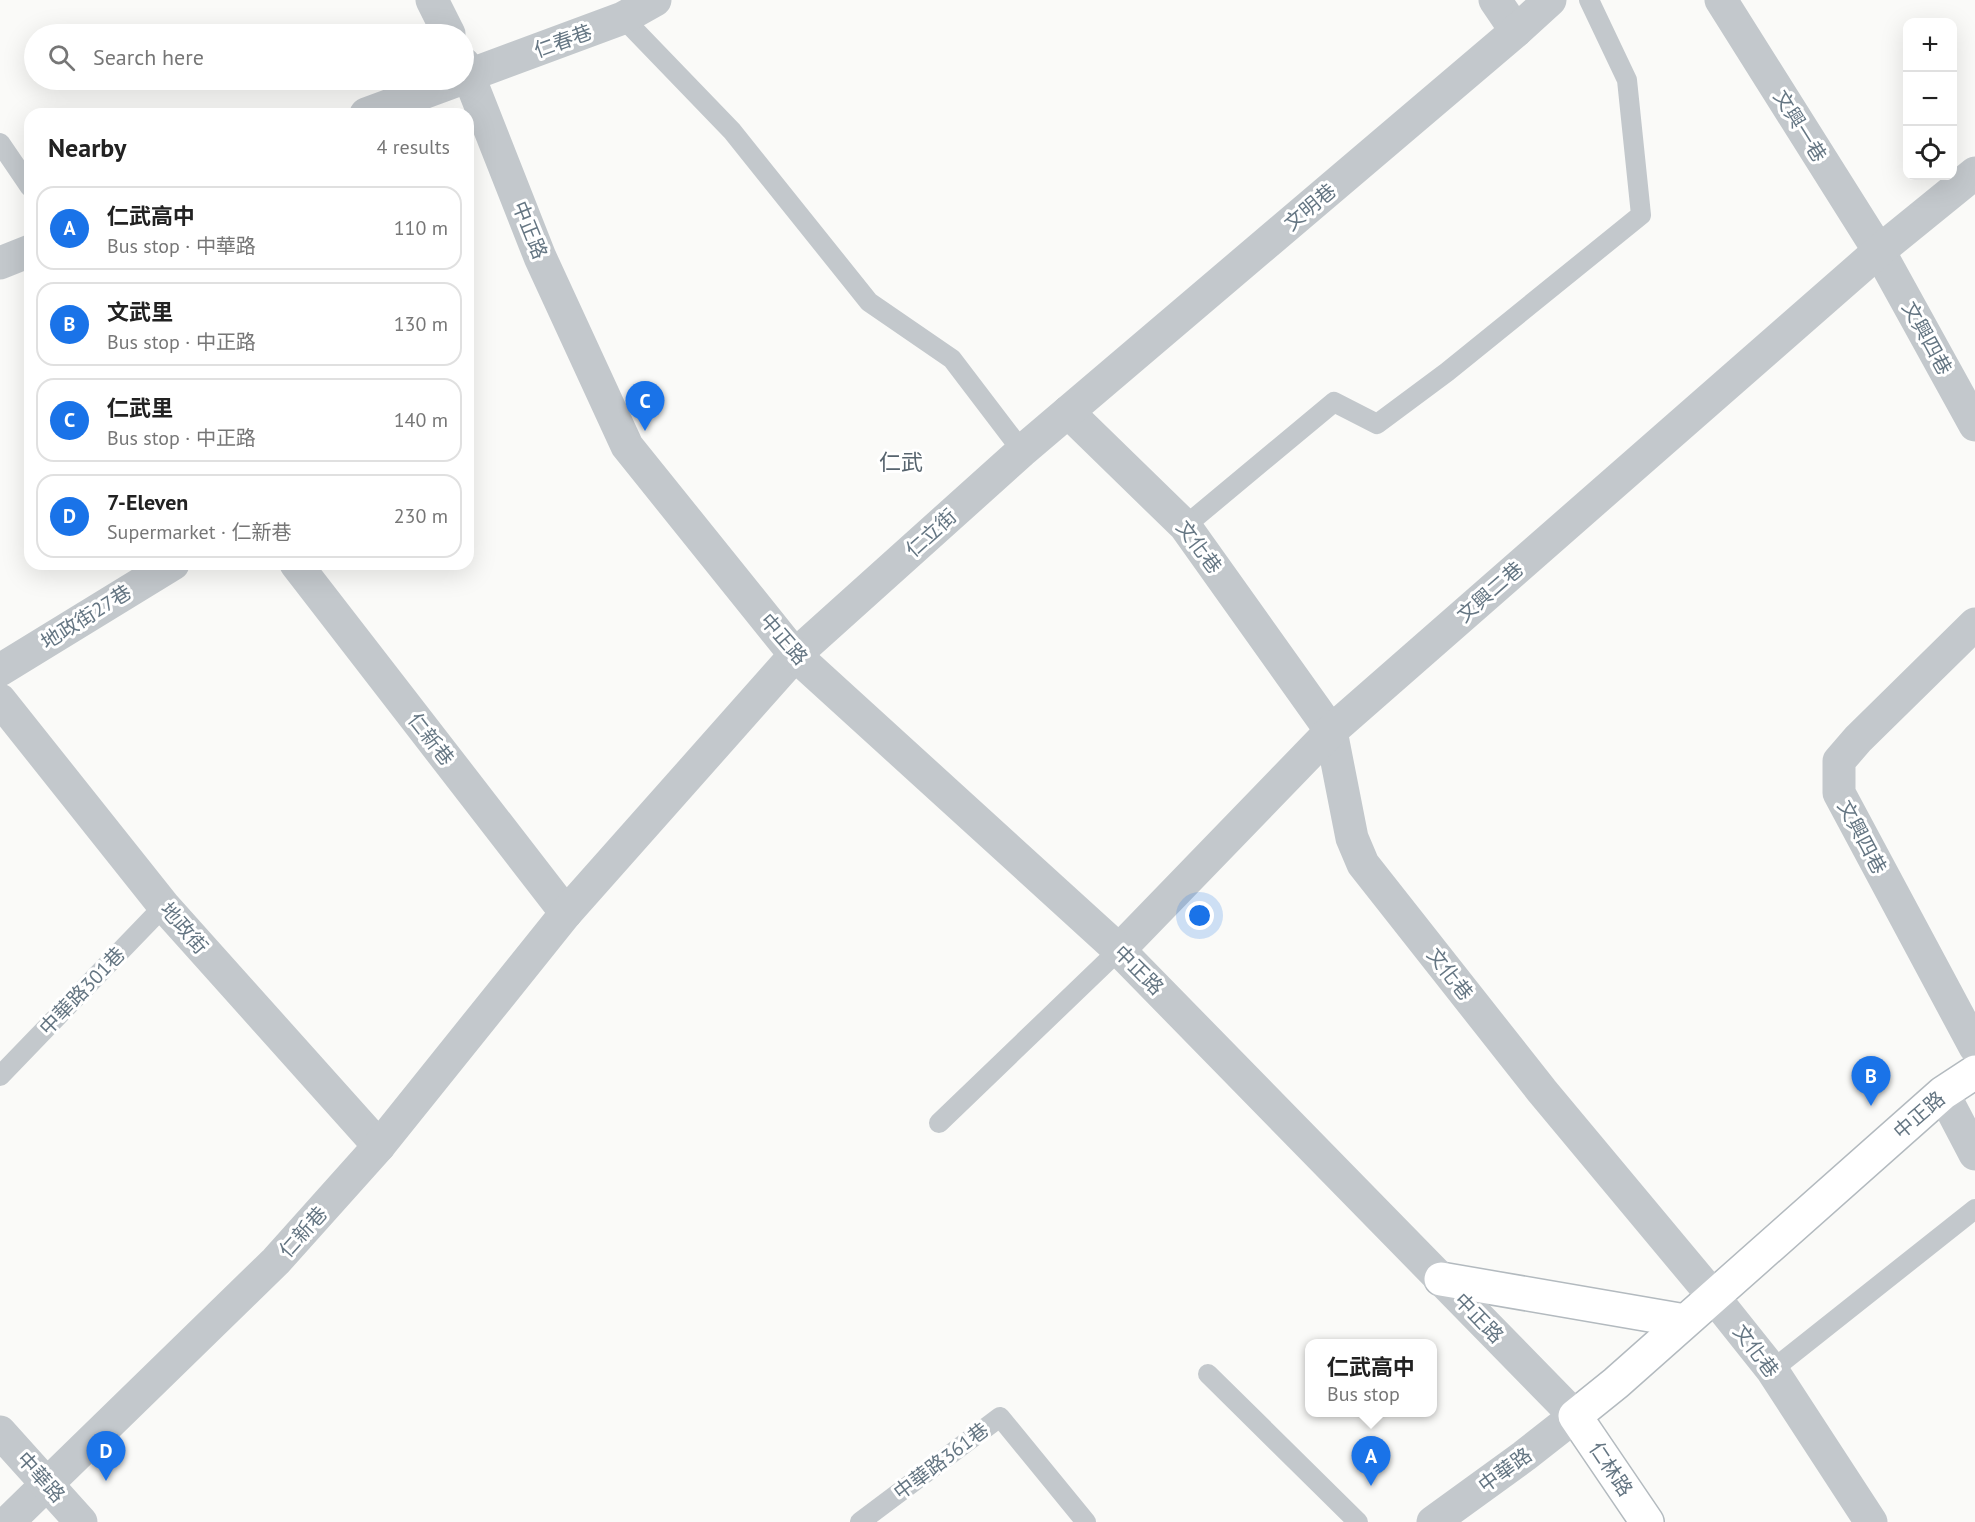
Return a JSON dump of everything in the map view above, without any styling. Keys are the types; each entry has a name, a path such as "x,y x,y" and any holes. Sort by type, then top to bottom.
{"main road":[{"name":"中正路","path":"1575,1416 1616,1383 1943,1094 1975,1072"},
{"path":"1442,1279 1685,1321"},
{"name":"仁林路","path":"1575,1416 1647,1522"}],"street":[{"path":"432,0 444,24"},
{"name":"仁春巷","path":"474,70 623,18 655,0"},
{"path":"1495,0 1516,31"},
{"name":"文明巷","path":"1068,412 1550,0"},
{"name":"文興一巷","path":"1721,0 1879,251"},
{"name":"仁春巷","path":"381,108 425,90"},
{"name":"中正路","path":"471,90 540,257 627,446 795,655 1119,950 1575,1416"},
{"name":"文興二巷","path":"1119,950 1331,731 1879,251 1975,173"},
{"name":"文興四巷","path":"1879,251 1975,425"},
{"path":"0,263 24,253"},
{"name":"文化巷","path":"1068,412 1185,526 1331,731 1352,838 1362,864 1542,1091 1772,1370 1871,1522"},
{"name":"仁立街","path":"795,655 1068,412"},
{"name":"地政街27巷","path":"0,670 162,570"},
{"name":"仁新巷","path":"302,570 566,914"},
{"name":"文興四巷","path":"1975,624 1858,739 1839,762 1839,794 1975,1047"},
{"name":"仁新巷","path":"8,1522 276,1261 379,1146 566,914 795,655"},
{"name":"地政街","path":"0,700 164,906 379,1146"},
{"path":"1943,1094 1975,1154"},
{"name":"中華路","path":"1433,1522 1575,1416"},
{"name":"中華路","path":"0,1432 81,1522"}],"lane":[{"path":"1185,526 1334,402 1377,424 1447,372 1641,215 1627,80 1589,0"},
{"path":"623,18 732,131 870,302 952,359 1022,451"},
{"path":"0,143 24,178"},
{"name":"中華路301巷","path":"0,1076 164,906"},
{"path":"939,1123 1119,950"},
{"path":"1772,1370 1975,1209"},
{"path":"1208,1374 1358,1522"},
{"name":"中華路361巷","path":"860,1522 1000,1417 1086,1522"}],"place":[{"name":"仁武里","path":"645,431"},
{"name":"文武里","path":"1871,1106"},
{"name":"7-Eleven","path":"106,1481"},
{"name":"仁武高中","path":"1371,1486"}],"district":[{"name":"仁武","path":"901,462"}]}
